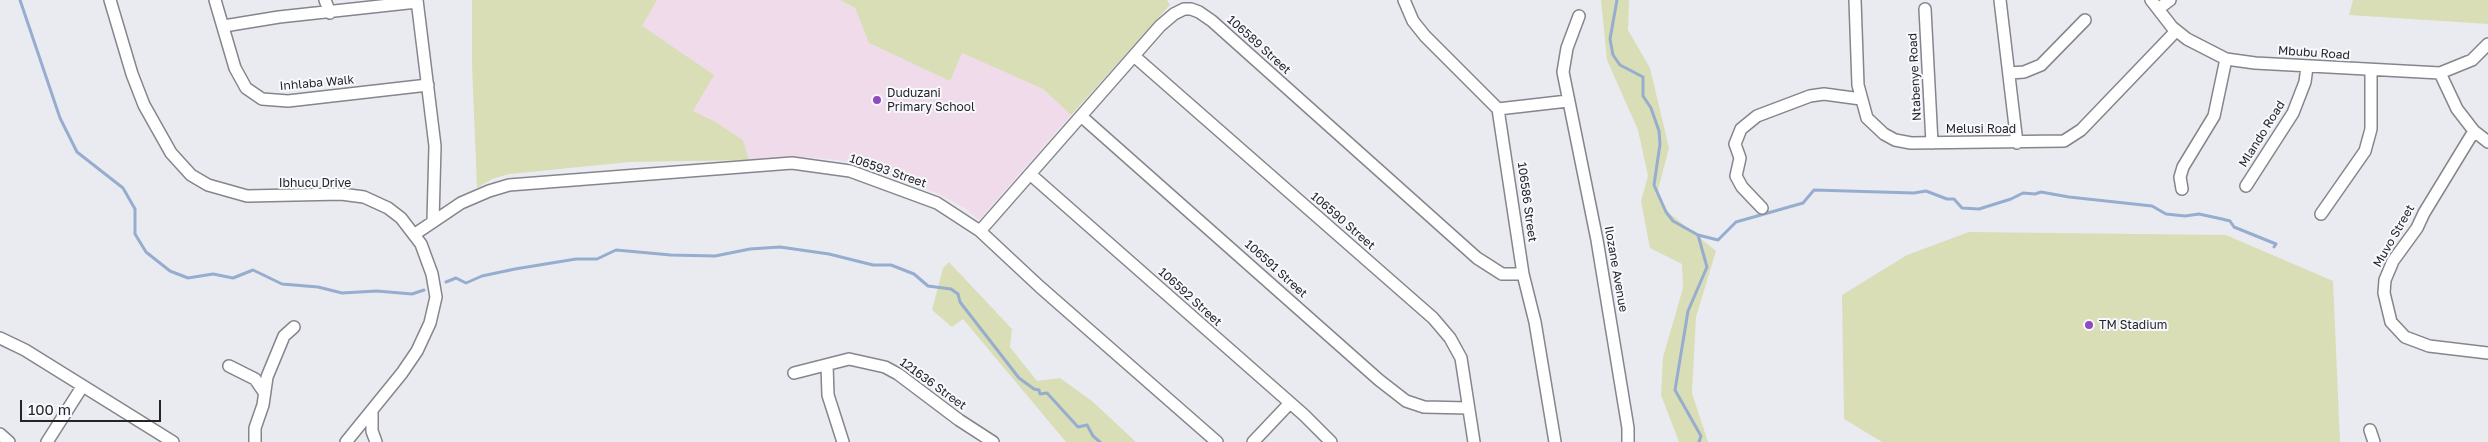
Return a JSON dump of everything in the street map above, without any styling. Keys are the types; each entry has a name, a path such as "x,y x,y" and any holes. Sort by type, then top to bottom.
{"street":[{"name":"Ibhucu Drive","path":"110,0 132,74 144,104 171,153 190,175 208,185 249,196 340,194 364,197 388,208 401,218 415,234 426,254 436,297 433,315 417,351 372,412 346,442"},
{"name":"Inhlaba Walk","path":"216,0 235,68 241,81 246,88 262,99 288,101 428,85"},
{"path":"325,0 330,13"},
{"path":"1404,0 1413,20 1425,36 1498,110 1568,101"},
{"name":"Melusi Road","path":"1854,0 1861,99 1867,118 1884,134 1895,140 1911,143 2064,141 2081,130 2176,31"},
{"path":"2000,0 2017,143"},
{"path":"2154,4 2170,0"},
{"path":"224,26 417,1 435,146 434,221"},
{"name":"Mbubu Road","path":"2154,4 2176,31 2198,46 2226,59 2306,67 2440,73 2484,57 2488,44"},
{"name":"106589 Street","path":"980,231 1160,26 1174,14 1184,9 1200,12 1488,267 1502,274 1523,274"},
{"name":"Ntabenye Road","path":"1925,9 1932,143"},
{"name":"Ilozane Avenue","path":"1579,16 1565,58 1563,72 1596,231 1628,428 1628,442"},
{"path":"2010,73 2024,72 2041,65 2085,20"},
{"name":"106590 Street","path":"1134,56 1434,318 1450,338 1460,358 1474,442"},
{"path":"2182,189 2180,177 2183,167 2214,116 2226,59"},
{"name":"Mlando Road","path":"2246,186 2293,113 2305,82 2306,67"},
{"path":"2321,214 2365,151 2371,129 2371,70"},
{"path":"2440,73 2456,109 2474,130 2488,142"},
{"path":"1762,208 1742,187 1736,176 1740,158 1734,144 1741,129 1757,116 1810,96 1824,94 1861,99"},
{"name":"106586 Street","path":"1498,110 1523,274 1535,322 1555,442"},
{"name":"106591 Street","path":"1081,116 1406,401 1424,407 1468,408"},
{"name":"Muvo Street","path":"2474,130 2417,228 2394,261 2386,280 2384,293 2391,322 2405,337 2429,346 2488,353"},
{"name":"106593 Street","path":"415,234 478,195 509,185 792,163 850,171 937,203 980,231 1040,287 1217,442"},
{"name":"106592 Street","path":"1030,174 1331,442"},
{"path":"255,442 254,432 263,405 267,377 284,336 294,327"},
{"path":"0,338 25,350 173,442"},
{"name":"121636 Street","path":"794,372 849,359 885,367 898,374 959,420 993,442"},
{"path":"827,365 828,395 843,442"},
{"path":"229,366 255,379 264,392"},
{"path":"47,442 82,387"},
{"path":"1253,442 1289,404"},
{"path":"372,412 372,431 376,442"},
{"path":"2370,430 2374,442"},
{"path":"0,434 9,442"}],"shaded area":[{"name":"Duduzani Primary School","path":"657,0 840,0 855,8 869,43 949,80 962,53 1043,89 1071,115 979,220 965,208 939,194 877,170 838,160 807,157 749,160 743,140 716,122 693,111 642,26"}],"green space":[{"path":"472,0 657,0 642,26 714,75 693,111 716,122 743,140 749,160 630,162 509,174 492,179 477,188 472,64"},
{"path":"840,0 1167,0 1170,5 1071,115 1043,89 962,53 950,81 869,43 855,8"},
{"path":"1601,0 1629,0 1628,30 1650,68 1669,148 1658,190 1662,203 1668,212 1716,251 1696,317 1692,393 1708,442 1679,442 1661,395 1663,357 1683,288 1682,264 1650,248 1641,201 1648,176 1638,130 1607,60"},
{"path":"2353,0 2488,0 2488,24 2349,15"},
{"name":"TM Stadium","path":"1969,232 2226,235 2333,281 2340,442 1882,442 1844,419 1842,295 1907,255"},
{"path":"949,262 1012,329 1010,347 1037,381 1060,378 1092,401 1136,442 1066,442 963,319 952,327 932,310 943,268"}],"waterway":[{"path":"20,0 60,118 77,152 123,188 135,209 135,234 146,252 170,271 188,278 213,274 233,278 253,270 282,284 318,287 342,293 377,291 412,294 424,290"},
{"path":"1617,0 1610,39 1613,55 1620,65 1643,77 1643,96 1651,108 1659,131 1660,144 1654,185 1666,212 1673,221 1698,235 1718,240 1736,222 1803,203 1814,190 1914,193 1926,191 1947,199 1954,199 1962,208 1979,209 2011,199 2023,193 2035,194 2041,192 2152,206 2166,214 2185,216 2199,214 2222,219 2230,221 2234,227 2276,244 2274,247"},
{"path":"1698,235 1707,267 1688,311 1675,390 1701,436 1699,442"},
{"path":"446,282 456,278 466,283 482,276 515,269 576,259 597,259 616,250 671,255 715,256 750,249 780,247 829,254 873,265 891,265 914,274 928,286 951,289 958,294 960,302 1019,378 1034,389 1039,390 1040,394 1047,393 1078,427 1087,425 1093,436 1100,442"}],"place":[{"name":"Duduzani Primary School","path":"877,100"},
{"name":"TM Stadium","path":"2089,325"}]}
